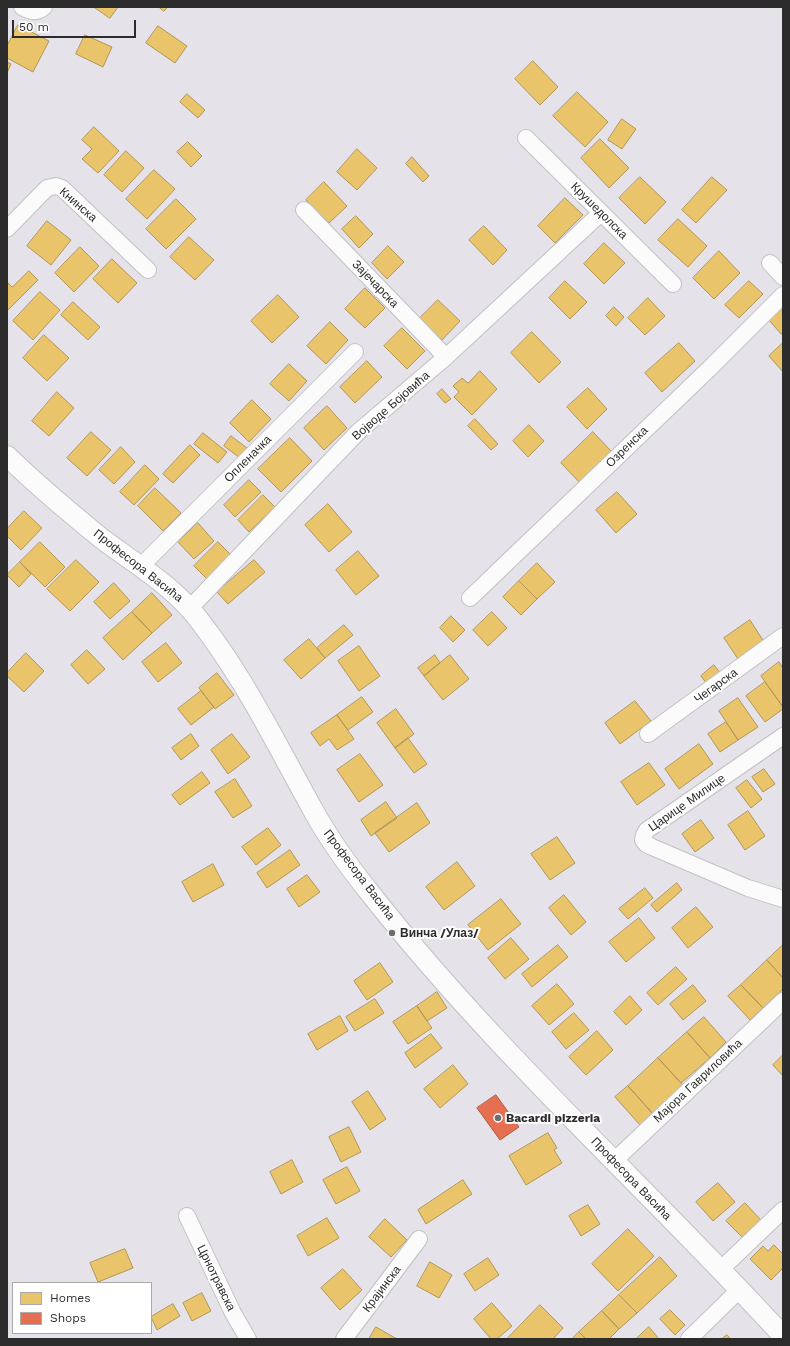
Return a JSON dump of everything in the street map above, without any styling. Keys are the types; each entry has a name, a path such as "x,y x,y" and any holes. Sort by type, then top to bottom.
{"street":[{"path":"22,7 36,12 44,7"},
{"name":"Крушедолска","path":"526,138 673,284"},
{"name":"Книнска","path":"7,229 47,188 56,186 62,188 148,270"},
{"name":"Зајечарска","path":"304,210 446,357"},
{"name":"Војводе Бојовића","path":"190,608 359,431 446,357 601,213"},
{"path":"770,263 783,277"},
{"name":"Озренска","path":"470,598 710,368 783,295"},
{"name":"Опленачка","path":"141,566 355,352"},
{"name":"Професора Васића","path":"7,456 42,488 102,538 165,585 190,608 238,675 320,822 341,854 369,892 408,940 543,1089 740,1290 783,1336"},
{"name":"Чегарска","path":"648,734 783,636"},
{"name":"Царице Милице","path":"783,736 647,830 643,840 646,844 652,847 748,888 783,899"},
{"name":"Мајора Гавриловића","path":"614,1161 783,1001"},
{"path":"720,1270 783,1210"},
{"name":"Црнотравска","path":"187,1216 233,1313 248,1339"},
{"name":"Крајинска","path":"344,1339 419,1239"},
{"path":"689,1339 740,1290"}],"building: Homes":[{"path":"94,7 118,7 110,18"},
{"path":"159,7 168,7 164,11"},
{"path":"18,25 49,41 33,72 7,58 7,46"},
{"path":"158,26 187,46 175,63 146,43"},
{"path":"85,35 112,47 103,67 76,54"},
{"path":"533,61 558,87 540,105 515,79"},
{"path":"7,62 11,64 7,73"},
{"path":"577,92 608,122 585,147 553,116"},
{"path":"187,94 205,110 198,118 180,102"},
{"path":"622,119 636,129 622,149 608,140"},
{"path":"94,127 119,151 98,173 82,159 92,149 82,140"},
{"path":"600,139 629,168 609,188 581,158"},
{"path":"188,142 202,156 191,167 177,152"},
{"path":"357,149 377,168 357,190 337,172"},
{"path":"126,151 144,168 122,192 104,175"},
{"path":"412,157 429,176 423,182 406,164"},
{"path":"154,170 175,189 147,219 126,199"},
{"path":"640,177 666,202 645,224 619,198"},
{"path":"712,177 727,190 696,223 682,210"},
{"path":"324,182 347,206 329,223 306,200"},
{"path":"565,198 583,215 555,243 538,226"},
{"path":"176,199 196,219 166,249 146,229"},
{"path":"356,216 373,234 359,248 342,229"},
{"path":"678,219 707,246 688,267 658,240"},
{"path":"47,221 71,240 51,265 27,246"},
{"path":"484,226 507,250 493,265 469,240"},
{"path":"189,237 214,260 195,280 170,257"},
{"path":"604,243 625,263 604,284 584,264"},
{"path":"388,246 404,262 387,279 372,263"},
{"path":"80,247 99,266 74,292 55,273"},
{"path":"719,251 740,273 714,299 693,278"},
{"path":"112,259 137,283 118,303 93,279"},
{"path":"29,271 38,280 7,311 7,282 12,287"},
{"path":"565,281 587,302 570,319 549,298"},
{"path":"749,281 763,294 739,318 725,305"},
{"path":"365,288 385,308 365,328 345,309"},
{"path":"40,292 60,310 33,340 13,321"},
{"path":"278,295 299,317 272,343 251,321"},
{"path":"648,298 665,316 645,335 628,318"},
{"path":"438,300 460,321 442,340 419,319"},
{"path":"73,302 100,327 88,340 61,315"},
{"path":"614,307 624,317 616,326 606,316"},
{"path":"783,308 783,333 781,334 769,320"},
{"path":"330,322 348,340 326,364 307,346"},
{"path":"402,328 425,351 407,369 384,346"},
{"path":"532,332 561,362 539,383 511,353"},
{"path":"44,335 69,358 47,381 23,358"},
{"path":"679,343 695,361 662,392 645,373"},
{"path":"783,343 783,372 769,356"},
{"path":"367,361 382,377 355,403 340,387"},
{"path":"289,364 307,381 289,401 270,384"},
{"path":"480,371 497,389 472,415 454,397 459,392 453,386 462,378 468,383"},
{"path":"588,388 607,409 587,429 567,407"},
{"path":"442,389 451,399 445,403 437,394"},
{"path":"57,392 74,408 49,436 32,421"},
{"path":"252,400 271,419 249,442 230,423"},
{"path":"327,406 347,428 324,450 304,428"},
{"path":"475,419 498,444 491,450 468,426"},
{"path":"529,425 544,441 528,457 513,441"},
{"path":"91,432 111,450 87,476 67,458"},
{"path":"593,432 612,452 580,483 561,463"},
{"path":"203,433 227,452 218,463 194,444"},
{"path":"231,436 247,448 240,458 224,446"},
{"path":"290,438 312,461 281,492 258,469"},
{"path":"190,445 200,455 173,483 163,474"},
{"path":"121,447 135,462 114,484 99,470"},
{"path":"145,465 159,479 134,505 120,492"},
{"path":"249,480 261,492 235,517 224,505"},
{"path":"155,488 181,513 163,531 138,506"},
{"path":"617,492 637,514 616,533 596,510"},
{"path":"263,495 275,507 249,532 238,520"},
{"path":"328,504 352,532 329,552 305,525"},
{"path":"24,511 42,528 21,550 7,536 7,529"},
{"path":"198,523 214,541 194,559 178,542"},
{"path":"40,542 65,567 45,587 20,562"},
{"path":"218,542 231,555 207,579 194,566"},
{"path":"358,551 379,576 356,595 336,570"},
{"path":"76,560 99,582 70,611 47,589"},
{"path":"254,560 265,572 228,604 217,592"},
{"path":"20,562 31,574 19,587 7,575"},
{"path":"537,563 555,582 537,599 519,581"},
{"path":"519,581 537,599 521,615 503,597"},
{"path":"114,583 130,601 110,619 94,602"},
{"path":"152,593 172,615 152,633 132,612"},
{"path":"132,612 152,633 123,660 103,638"},
{"path":"492,612 507,628 488,646 473,630"},
{"path":"451,616 465,630 453,642 440,628"},
{"path":"750,620 764,642 738,659 724,638"},
{"path":"344,625 353,635 325,658 317,648"},
{"path":"309,639 325,658 301,679 284,660"},
{"path":"166,643 182,663 158,682 142,662"},
{"path":"359,646 380,676 359,691 338,661"},
{"path":"87,650 105,669 88,684 71,665"},
{"path":"26,653 44,671 24,692 7,676 7,673"},
{"path":"435,655 440,663 424,676 418,668"},
{"path":"450,655 469,679 443,700 424,676"},
{"path":"779,662 783,668 783,707 761,676"},
{"path":"714,665 721,674 707,684 701,676"},
{"path":"217,673 234,695 215,709 199,688"},
{"path":"765,682 783,709 765,722 746,696"},
{"path":"201,691 214,707 191,725 178,709"},
{"path":"362,697 373,712 348,730 337,715"},
{"path":"738,698 758,727 738,740 719,711"},
{"path":"635,701 651,721 620,744 605,723"},
{"path":"396,709 414,734 395,748 377,723"},
{"path":"337,715 354,739 337,750 329,739 320,746 311,733"},
{"path":"726,722 738,740 720,752 708,734"},
{"path":"191,734 199,746 181,760 172,748"},
{"path":"232,734 250,757 228,774 211,750"},
{"path":"408,738 427,764 414,773 395,748"},
{"path":"699,744 713,764 679,789 665,769"},
{"path":"360,754 383,785 359,802 337,770"},
{"path":"649,763 665,785 637,805 621,782"},
{"path":"764,769 775,784 763,792 752,777"},
{"path":"202,772 210,783 180,805 172,795"},
{"path":"235,779 252,806 233,818 215,792"},
{"path":"747,780 762,799 751,808 736,788"},
{"path":"386,802 397,818 371,836 361,820"},
{"path":"417,803 430,823 389,852 375,833"},
{"path":"748,811 765,836 745,850 728,825"},
{"path":"701,820 714,838 695,852 682,834"},
{"path":"268,828 281,845 256,865 242,847"},
{"path":"557,837 575,863 550,880 531,854"},
{"path":"290,850 300,865 267,888 257,873"},
{"path":"457,862 475,886 444,910 426,887"},
{"path":"213,864 224,885 193,902 182,882"},
{"path":"307,875 320,892 299,907 287,889"},
{"path":"677,883 682,890 657,912 651,905"},
{"path":"645,888 653,898 628,919 619,909"},
{"path":"564,895 586,922 571,935 549,908"},
{"path":"501,899 521,924 488,950 468,925"},
{"path":"696,907 713,927 688,948 672,928"},
{"path":"639,918 655,938 626,962 609,942"},
{"path":"511,938 529,959 505,979 488,958"},
{"path":"558,945 568,957 532,987 522,974"},
{"path":"783,945 783,978 767,960"},
{"path":"767,960 783,978 783,989 763,1008 741,985"},
{"path":"380,963 393,982 367,1000 354,981"},
{"path":"676,967 687,979 658,1005 647,993"},
{"path":"557,984 574,1004 549,1025 532,1006"},
{"path":"693,985 706,1001 683,1020 670,1004"},
{"path":"741,985 763,1008 750,1020 728,996"},
{"path":"437,992 447,1008 427,1021 417,1006"},
{"path":"630,996 642,1010 626,1025 614,1012"},
{"path":"375,999 384,1013 355,1031 346,1017"},
{"path":"417,1006 432,1028 408,1044 393,1022"},
{"path":"574,1013 589,1030 566,1049 552,1032"},
{"path":"340,1016 348,1031 317,1050 308,1034"},
{"path":"704,1017 726,1042 710,1058 687,1032"},
{"path":"597,1031 613,1050 586,1075 569,1057"},
{"path":"687,1032 710,1058 681,1083 658,1058"},
{"path":"431,1034 442,1048 415,1068 405,1053"},
{"path":"783,1055 783,1076 773,1065"},
{"path":"658,1058 684,1086 653,1114 628,1086"},
{"path":"453,1065 468,1084 440,1108 424,1089"},
{"path":"628,1086 653,1114 640,1125 615,1097"},
{"path":"368,1091 386,1119 370,1130 352,1102"},
{"path":"349,1127 361,1152 341,1162 329,1137"},
{"path":"548,1133 557,1148 554,1150 562,1163 526,1185 509,1156"},
{"path":"292,1160 303,1182 281,1194 270,1172"},
{"path":"347,1167 360,1191 336,1204 323,1180"},
{"path":"463,1180 472,1194 426,1224 418,1210"},
{"path":"718,1183 735,1202 713,1221 696,1202"},
{"path":"745,1203 761,1220 742,1237 726,1221"},
{"path":"588,1205 600,1224 581,1236 569,1216"},
{"path":"327,1218 339,1238 308,1256 297,1236"},
{"path":"385,1219 407,1240 391,1257 369,1237"},
{"path":"628,1229 654,1256 618,1291 592,1264"},
{"path":"774,1245 783,1254 783,1268 771,1280 750,1259 763,1246 768,1251"},
{"path":"125,1249 133,1268 98,1282 90,1263"},
{"path":"660,1257 677,1276 637,1313 619,1295"},
{"path":"488,1258 499,1275 475,1291 464,1274"},
{"path":"430,1262 452,1275 439,1298 417,1286"},
{"path":"343,1269 362,1290 340,1310 321,1288"},
{"path":"202,1293 211,1311 192,1321 183,1303"},
{"path":"619,1295 637,1313 619,1329 602,1311"},
{"path":"492,1303 512,1326 497,1339 491,1339 474,1319"},
{"path":"173,1304 180,1316 157,1330 152,1316"},
{"path":"540,1305 563,1328 553,1339 507,1339"},
{"path":"670,1310 685,1325 675,1335 660,1319"},
{"path":"602,1311 619,1329 609,1339 586,1339 579,1332"},
{"path":"376,1327 397,1339 369,1339"},
{"path":"649,1327 659,1339 636,1339"},
{"path":"579,1332 586,1339 572,1339"},
{"path":"727,1335 731,1339 722,1339"}],"building: Shops":[{"name":"Bacardi pizzeria","path":"496,1095 519,1127 500,1140 477,1108"}],"place":[{"name":"Винча /Улаз/","path":"392,933"},
{"name":"Bacardi pizzeria","path":"498,1118"}]}
